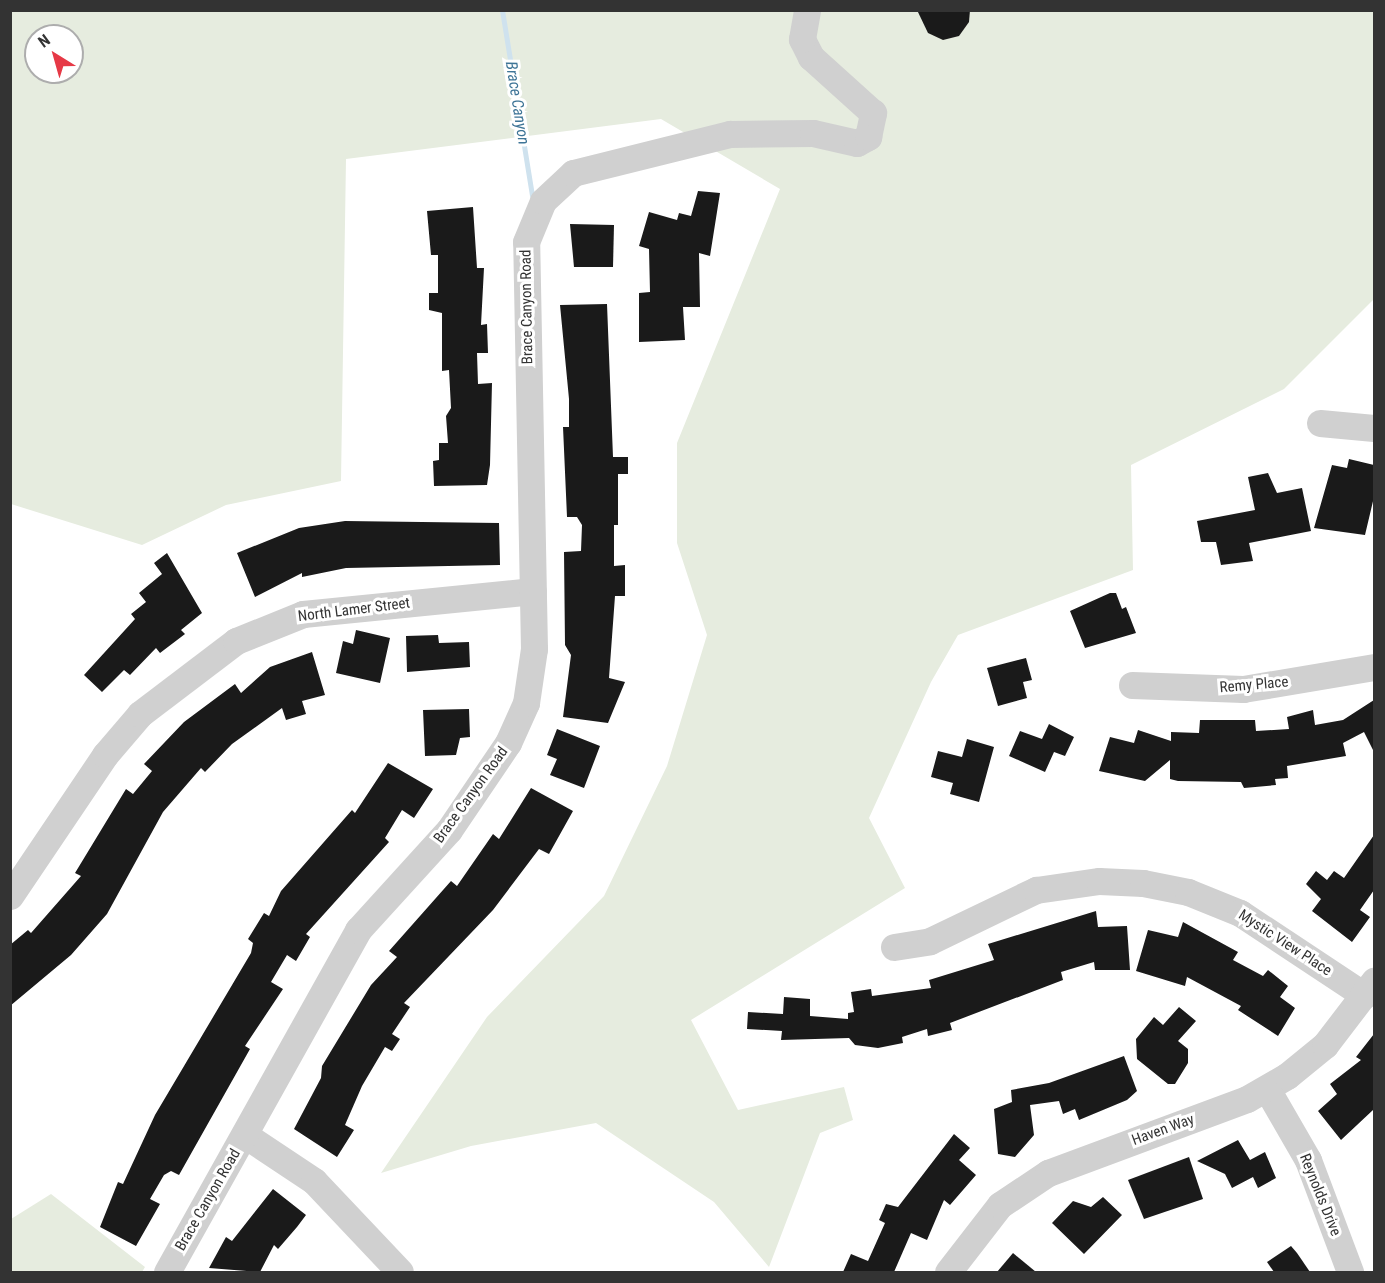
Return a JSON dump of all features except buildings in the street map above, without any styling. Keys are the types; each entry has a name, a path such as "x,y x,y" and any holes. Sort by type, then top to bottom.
{"street":[{"name":"Brace Canyon Road","path":"167,1272 358,930 449,830 508,743 526,703 534,649 526,242 543,201 573,173 730,134 813,133 857,143 868,136 873,113 811,57 802,39 807,10"},
{"path":"1320,423 1374,428"},
{"name":"North Lamer Street","path":"10,896 105,755 140,714 236,641 303,614 533,591"},
{"name":"Remy Place","path":"1132,685 1243,690 1374,667"},
{"name":"Mystic View Place","path":"894,947 930,941 1036,890 1099,881 1143,883 1188,892 1240,913 1369,988"},
{"name":"Haven Way","path":"948,1272 1000,1205 1048,1173 1267,1089 1325,1045 1369,988"},
{"name":"Reynolds Drive","path":"1267,1089 1308,1160 1350,1272"},
{"path":"245,1135 314,1181 400,1272"}],"path":[{"path":"106,1272 136,1272"}],"shaded area":[{"path":"10,11 1374,11 1374,299 1284,389 1131,465 1133,570 958,635 931,682 869,818 905,888 691,1020 738,1110 844,1087 853,1120 820,1133 769,1267 714,1202 596,1123 471,1146 381,1173 487,1017 604,896 667,766 707,635 677,543 677,443 780,189 661,119 346,159 341,481 226,505 142,545 11,504"},
{"path":"51,1194 145,1267 142,1272 11,1272 11,1219"}],"waterway":[{"name":"Brace Canyon","path":"502,10 532,196"}]}
